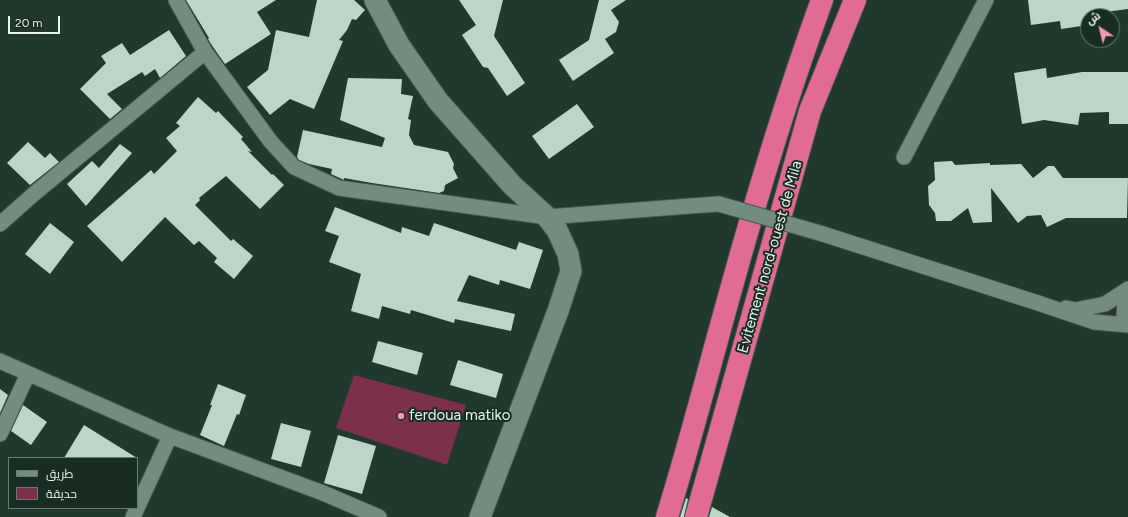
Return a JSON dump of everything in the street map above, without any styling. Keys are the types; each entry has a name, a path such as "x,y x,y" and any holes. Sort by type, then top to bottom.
{"highway":[{"path":"667,517 683,465 730,292 781,120 822,0"},
{"name":"Evitement nord-ouest de Mila","path":"696,517 810,111 855,0"}],"street":[{"path":"176,0 205,52 271,142 294,167 339,188 547,217 719,204 823,234 1094,322 1128,324"},
{"path":"375,0 399,45 438,101 512,185 547,217 557,230 568,254 571,271 558,311 480,517"},
{"path":"904,156 986,0"},
{"path":"0,224 35,193 205,52"},
{"path":"1038,303 1075,310 1105,304 1128,289"},
{"path":"1128,294 1125,299 1124,317 1128,324"},
{"path":"0,361 170,436 322,493 379,517"},
{"path":"0,434 28,374"},
{"path":"138,506 170,436"}],"green space":[{"name":"ferdoua matiko","path":"354,375 466,405 447,465 336,428"}],"building":[{"path":"186,0 276,0 257,12 271,34 225,64 208,39 209,38"},
{"path":"317,0 354,0 365,10 356,20 352,19 347,30 339,40 343,41 314,109 290,99 270,115 247,87 268,70 276,30 309,37"},
{"path":"459,0 503,0 494,36 525,83 507,96 488,68 483,67 462,35 476,25"},
{"path":"599,0 626,0 611,10 619,22 616,32 605,39 614,53 573,81 559,60 589,40"},
{"path":"1028,0 1128,0 1128,9 1120,10 1120,8 1080,8 1080,26 1061,29 1060,21 1031,25"},
{"path":"169,30 186,56 160,78 155,69 145,76 142,72 107,94 122,109 110,119 80,89 106,63 101,56 122,43 130,55"},
{"path":"1046,68 1047,78 1082,72 1128,72 1128,124 1109,124 1109,112 1080,113 1078,125 1044,120 1022,124 1014,73"},
{"path":"348,78 402,79 401,94 413,96 408,119 411,120 409,135 414,145 448,152 454,164 453,168 458,178 445,185 444,191 439,193 344,178 344,180 331,174 332,169 309,164 299,160 297,157 303,130 382,147 385,138 340,120"},
{"path":"198,97 216,113 218,111 243,137 241,139 252,152 248,151 284,185 260,209 226,176 199,198 200,200 195,205 231,241 233,239 253,256 234,279 214,262 217,258 199,241 194,245 165,217 122,262 87,226 151,170 154,174 177,151 166,138 180,126 176,123"},
{"path":"577,104 594,127 549,159 532,136"},
{"path":"28,142 45,158 50,153 59,162 30,185 7,163"},
{"path":"120,144 132,153 86,206 67,184 92,161 99,168"},
{"path":"952,161 955,165 990,163 990,165 1021,164 1033,178 1048,166 1054,166 1063,178 1128,178 1127,218 1066,218 1047,227 1041,215 1027,216 1018,223 991,188 992,222 973,223 968,208 951,221 936,221 935,213 929,205 928,186 935,180 934,162"},
{"path":"335,207 401,233 402,227 429,236 434,223 516,250 519,242 543,250 530,289 500,280 499,285 469,275 457,301 515,314 511,331 455,319 454,323 411,310 410,314 382,306 379,319 351,311 361,274 329,262 339,236 325,231"},
{"path":"50,223 74,242 50,274 25,254"},
{"path":"378,341 423,353 417,375 372,362"},
{"path":"458,360 503,374 496,398 450,385"},
{"path":"218,384 246,395 239,415 237,414 224,446 200,435 212,405 210,405"},
{"path":"0,389 8,395 0,413"},
{"path":"23,405 47,422 31,445 11,431"},
{"path":"281,423 311,431 301,467 271,459"},
{"path":"84,425 135,457 65,457"},
{"path":"338,435 376,446 362,494 324,483"},
{"path":"686,498 688,499 684,517 680,517"},
{"path":"712,507 730,517 709,517"}],"place":[{"name":"ferdoua matiko","path":"401,416"}]}
